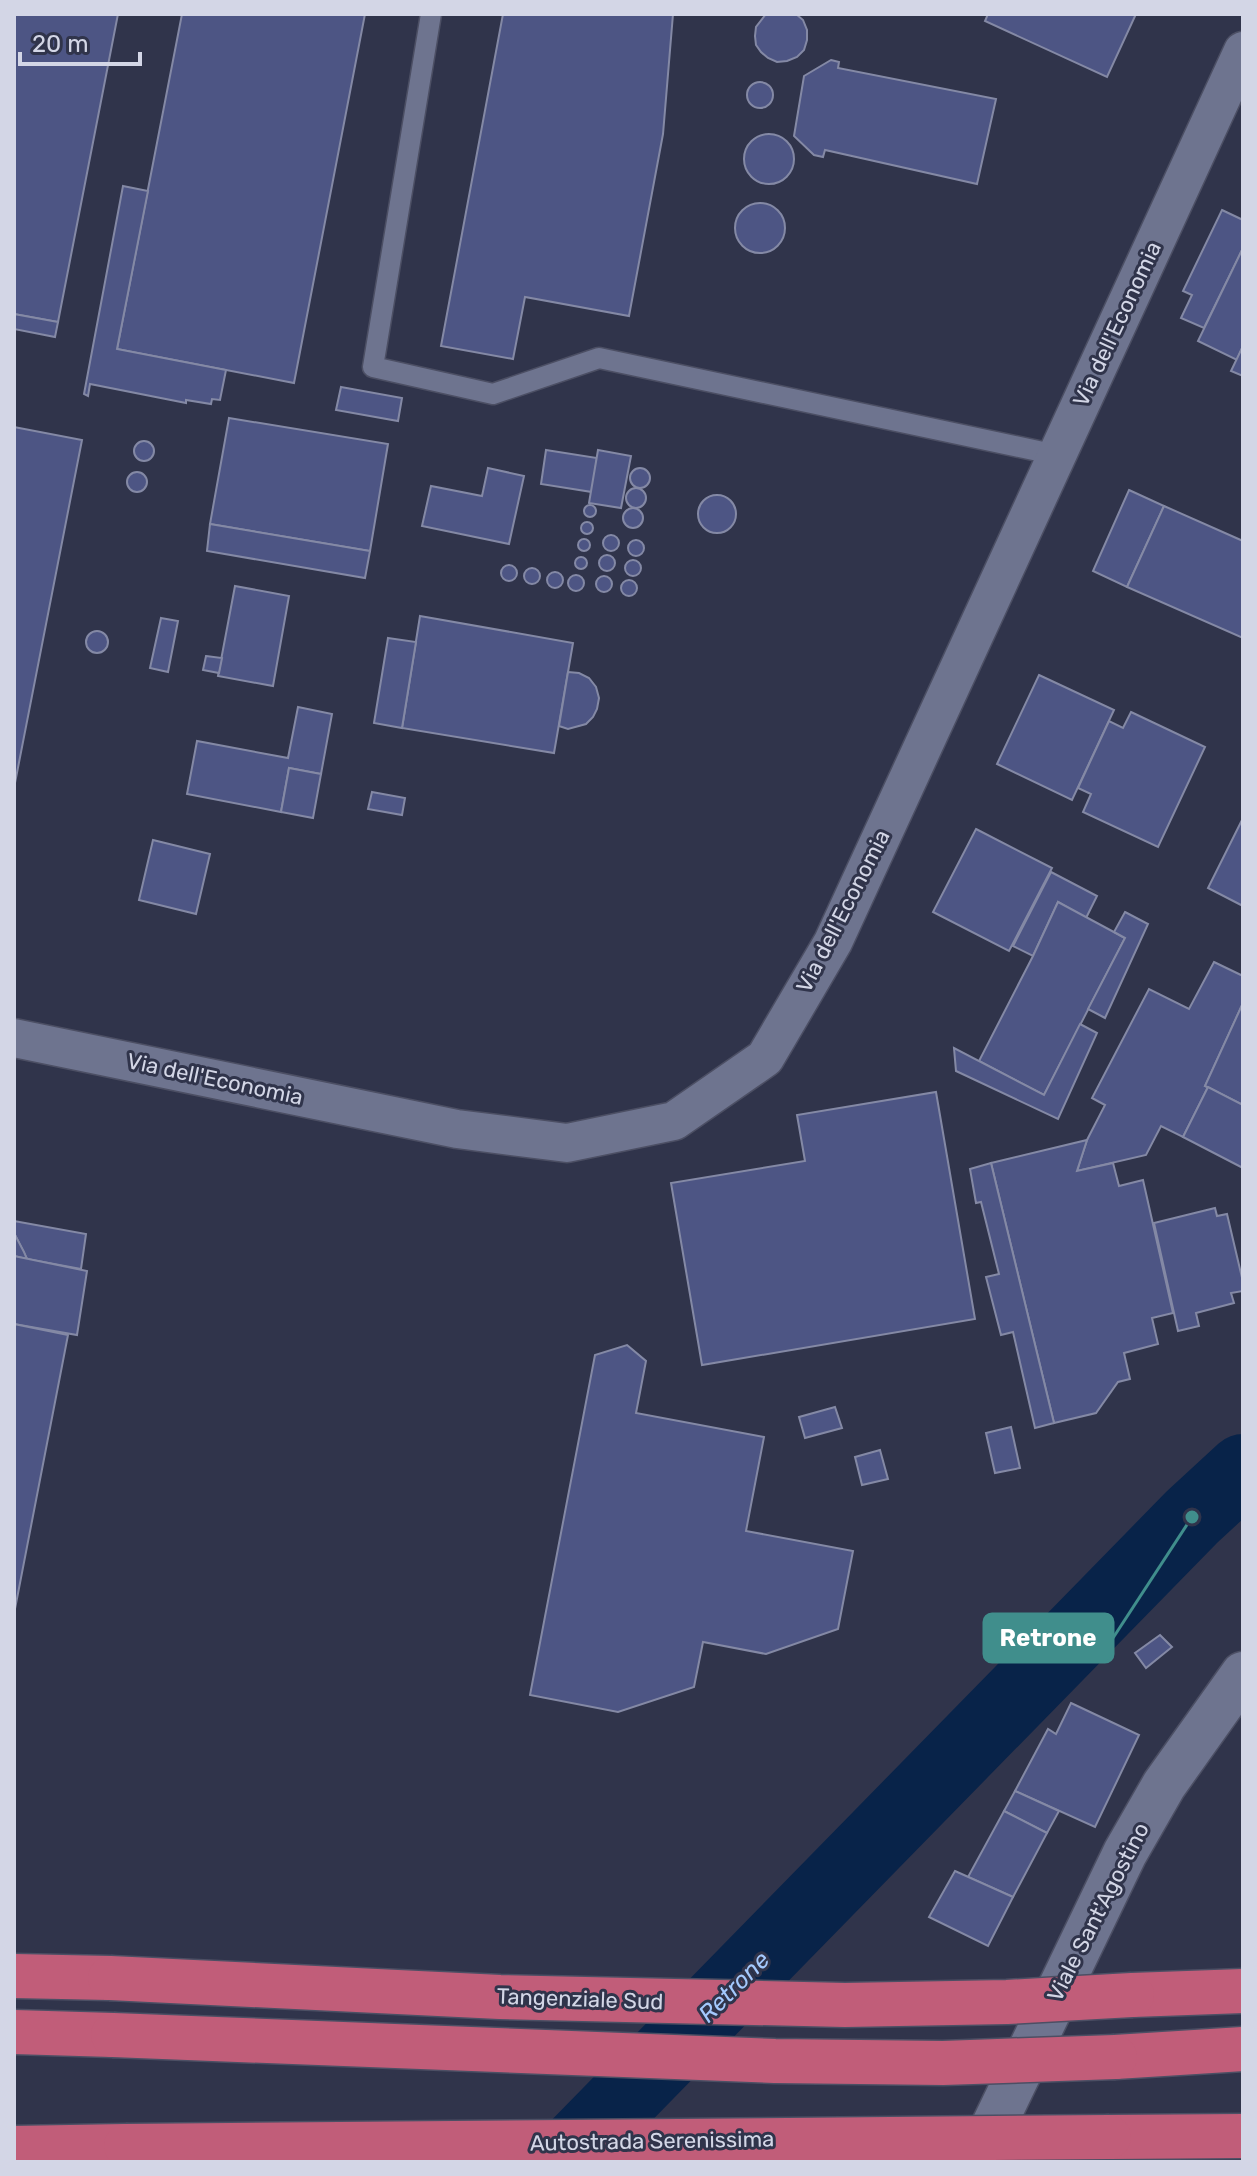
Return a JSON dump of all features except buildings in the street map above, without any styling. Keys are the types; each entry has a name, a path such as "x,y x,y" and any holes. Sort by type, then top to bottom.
{"highway":[{"name":"Tangenziale Sud","path":"14,1976 500,1997 845,2005 1007,2002 1243,1991"},
{"path":"14,2032 775,2061 943,2063 1243,2049"},
{"name":"Autostrada Serenissima","path":"14,2148 1243,2136"}],"main road":[{"name":"Viale Sant'Agostino","path":"976,2162 1125,1853 1164,1785 1243,1674"}],"street":[{"name":"Via dell'Economia","path":"14,1038 457,1129 567,1143 674,1121 765,1058 833,942 1243,51"}],"lane":[{"path":"431,14 373,367 493,394 599,358 1057,455"}],"waterway":[{"name":"Retrone","path":"561,2162 1192,1517 1243,1470"}],"place":[{"name":"Retrone","path":"1192,1517"}]}
